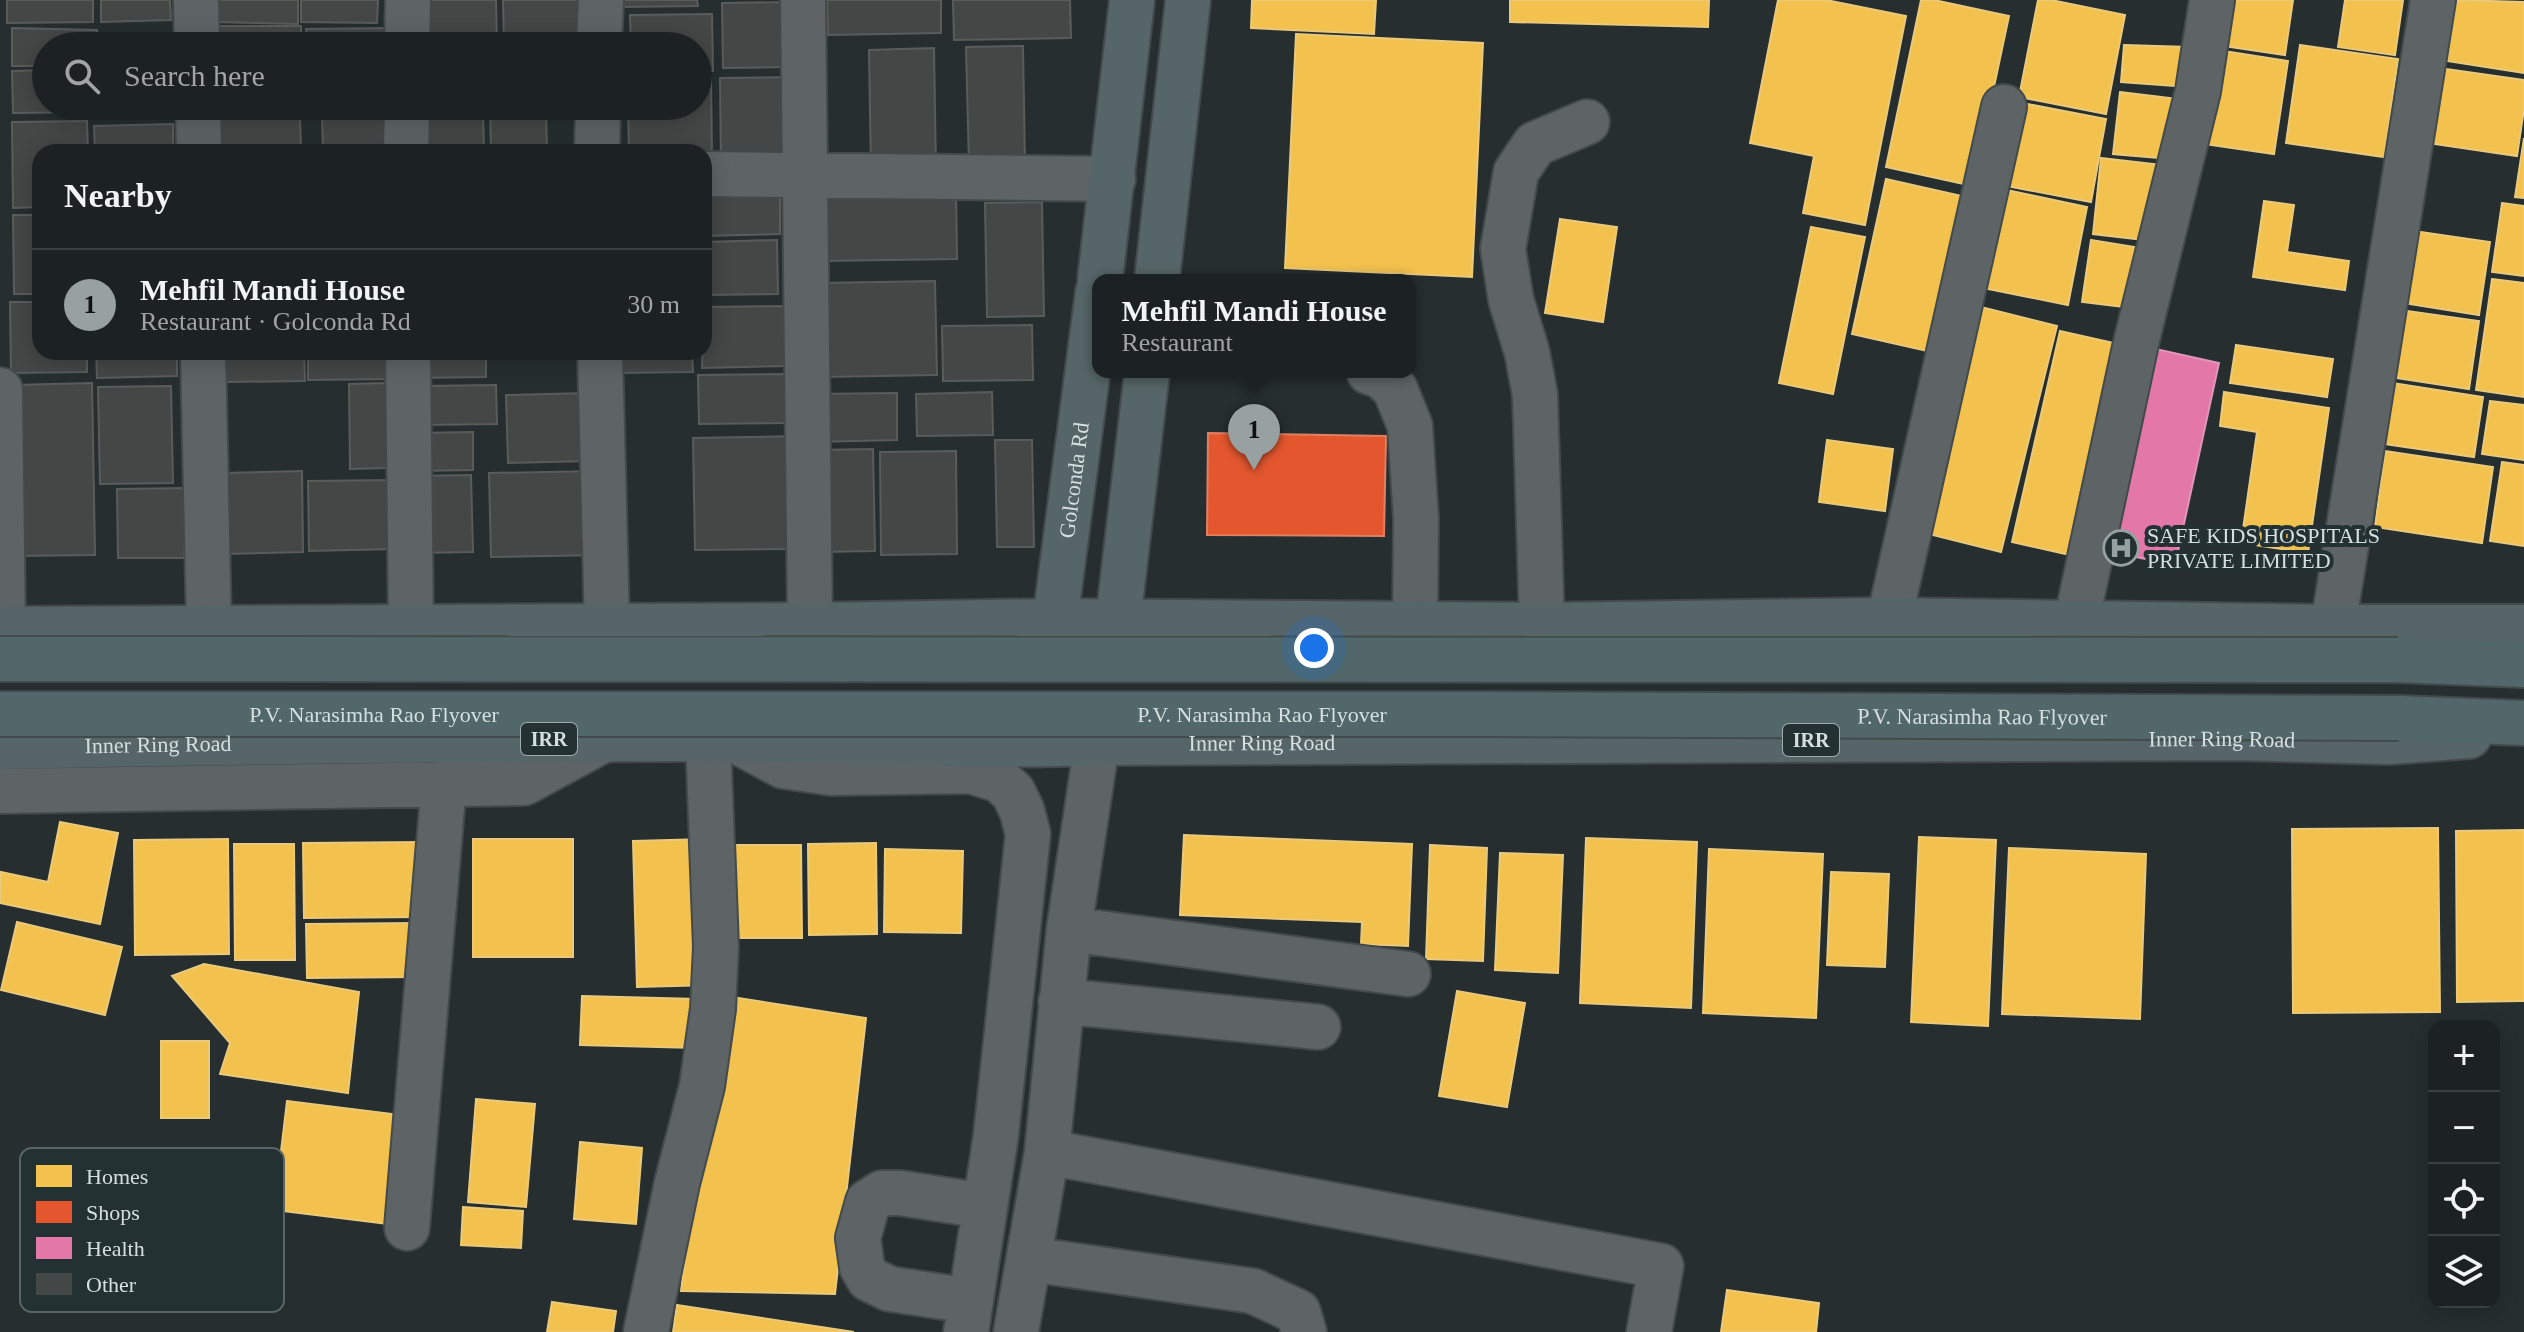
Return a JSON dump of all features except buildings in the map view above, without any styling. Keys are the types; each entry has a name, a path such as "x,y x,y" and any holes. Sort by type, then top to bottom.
{"highway":[{"path":"1,639 2398,660 2524,665"},
{"name":"P.V. Narasimha Rao Flyover","path":"0,714 2384,717 2524,723"}],"main road":[{"path":"1101,274 1132,0"},
{"path":"1158,274 1188,0"},
{"name":"Golconda Rd","path":"1055,621 1092,338"},
{"path":"1118,621 1146,378"},
{"path":"1,639 209,628 1055,621 1559,625 1889,620 2524,627"},
{"path":"1559,625 1559,741"},
{"name":"Inner Ring Road","path":"0,747 297,740 605,739 1037,745 2236,738 2389,742 2524,731"}],"street":[{"path":"196,0 197,32"},
{"path":"407,32 408,0"},
{"path":"600,32 601,0"},
{"path":"803,0 810,625"},
{"path":"2076,623 2136,343 2198,91 2212,0"},
{"path":"2333,627 2433,0"},
{"path":"1889,620 2004,107"},
{"path":"198,120 199,144"},
{"path":"406,144 407,120"},
{"path":"597,144 598,120"},
{"path":"1559,625 1535,395 1527,352 1511,300 1503,249 1516,172 1535,144 1587,122"},
{"path":"712,174 1113,179"},
{"path":"203,360 209,628"},
{"path":"408,360 411,628"},
{"path":"600,360 607,626"},
{"path":"1383,378 1395,389 1410,426 1416,519 1432,624"},
{"path":"0,390 1,639"},
{"path":"2458,736 2524,741"},
{"path":"0,791 524,783 605,739"},
{"path":"646,1332 677,1183 702,1086 713,1009 722,739 783,766 831,773 971,771 999,780 1013,792 1028,834 998,1120 969,1316 890,1289 869,1279 862,1267 858,1238 868,1202 882,1193 985,1206"},
{"path":"1016,1332 1047,1152 1069,929 1097,743"},
{"path":"407,1228 444,783"},
{"path":"1069,929 1408,974"},
{"path":"1061,1001 1318,1027"},
{"path":"1047,1152 1661,1266 1649,1332"},
{"path":"1029,1259 1253,1291 1298,1312 1304,1332"}],"place":[{"name":"Mehfil Mandi House","path":"1254,470"},
{"name":"SAFE KIDS HOSPITALS PRIVATE LIMITED","path":"2121,548"}]}
